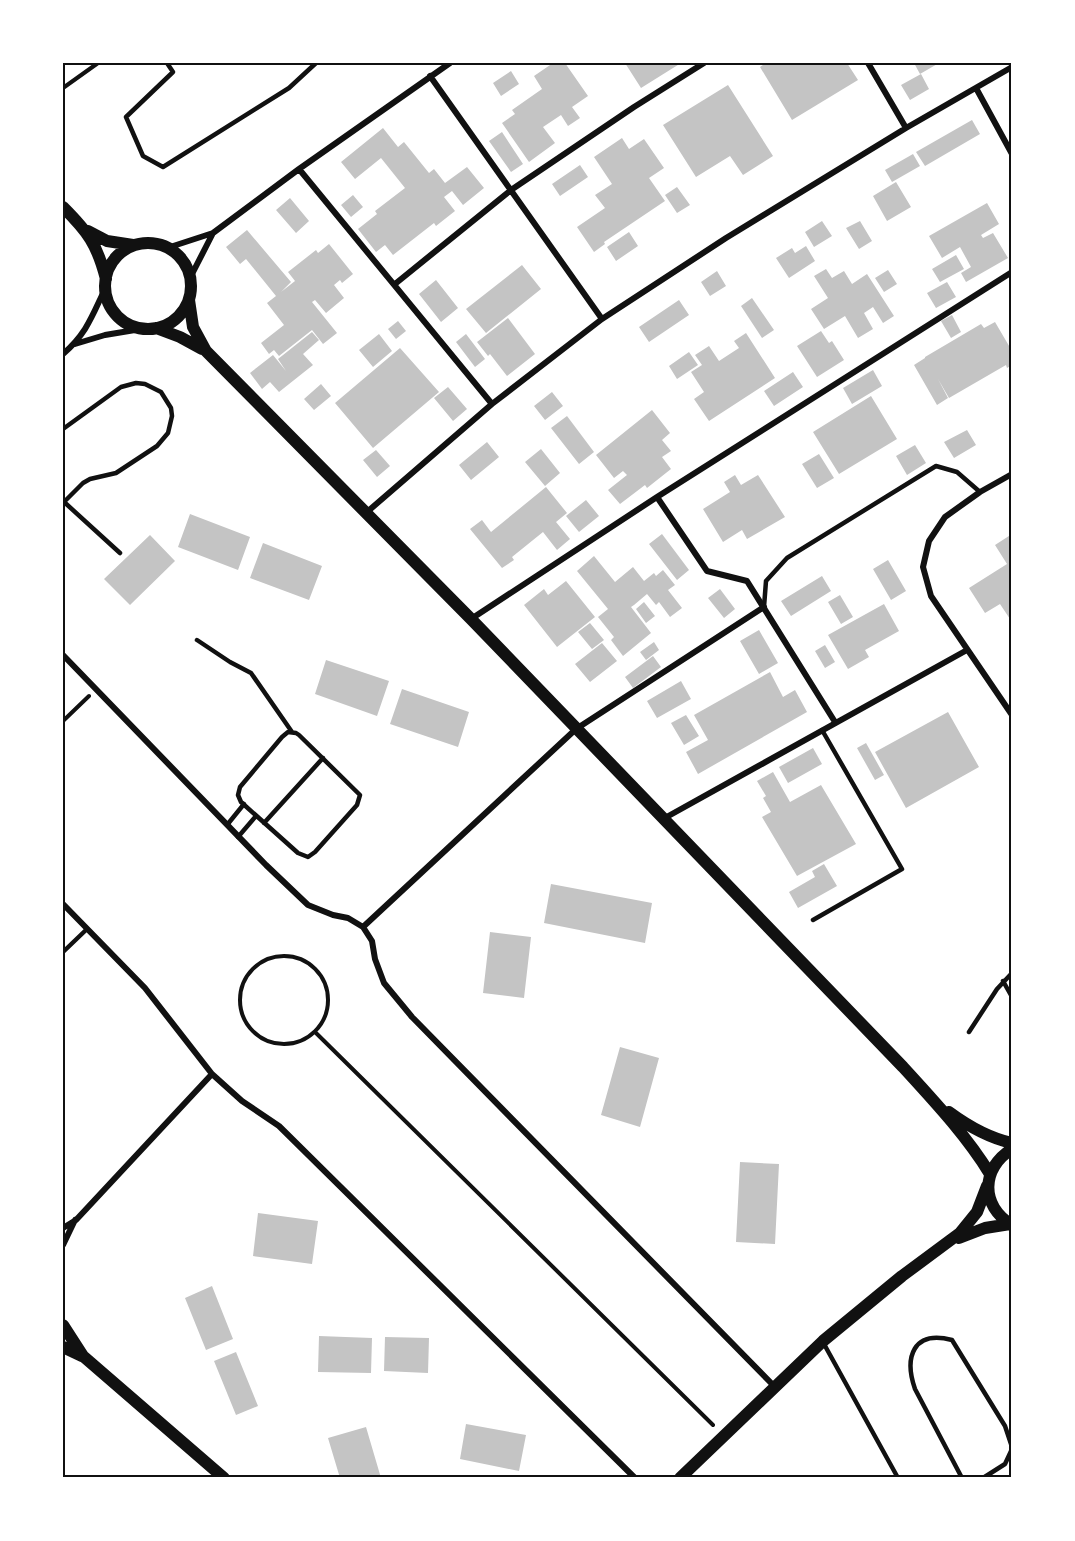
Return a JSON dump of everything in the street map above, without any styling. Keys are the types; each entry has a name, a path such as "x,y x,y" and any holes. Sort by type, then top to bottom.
{"main road":[{"path":"63,207 82,226 107,242 122,245 152,244 167,248 178,256 186,266 190,278 189,300 193,327 206,351 471,618 936,1103 978,1154 989,1180 994,1208 1011,1224"},
{"path":"82,226 98,250 108,303 116,315 128,324 141,329 156,328 170,323 182,313 189,300"},
{"path":"105,284 111,264 122,252 137,244"},
{"path":"156,328 180,337 206,351"},
{"path":"936,1103 976,1130 998,1140 1012,1143"},
{"path":"680,1478 823,1341 902,1276 960,1233 977,1212 995,1163 1012,1149"},
{"path":"950,1242 979,1230 1011,1224"},
{"path":"63,1326 83,1356 224,1478"},
{"path":"63,1347 83,1356"}],"street":[{"path":"167,248 213,233 299,169 450,63"},
{"path":"395,284 511,190 704,63"},
{"path":"868,63 906,128"},
{"path":"367,512 492,404 602,319 726,237 1012,67"},
{"path":"430,76 602,319"},
{"path":"976,88 1012,154"},
{"path":"299,169 492,404"},
{"path":"190,278 213,233"},
{"path":"471,618 1012,272"},
{"path":"63,354 74,344 95,314 105,284"},
{"path":"74,344 105,335 141,329"},
{"path":"1012,474 980,492 945,517 929,542 923,567 931,596 1012,715"},
{"path":"657,497 707,571 747,581 835,722"},
{"path":"363,927 576,729 764,608"},
{"path":"663,820 966,650"},
{"path":"63,655 238,837 308,905 348,918 363,927 372,941 375,959 384,983 412,1017 774,1386"},
{"path":"63,904 145,988 212,1074 242,1101 279,1126 635,1478"},
{"path":"63,1228 76,1220 212,1074"},
{"path":"63,1245 76,1220"}],"lane":[{"path":"167,63 173,72 126,117 143,156 163,167 289,88 316,63"},
{"path":"63,429 128,384 145,384 154,387 161,392 171,408 171,425 164,440 116,473 83,483 64,501 120,553"},
{"path":"764,608 766,581 787,558 936,466 957,472 980,492"},
{"path":"196,640 230,663 251,673 292,732 299,735 360,795 359,802 350,813 315,852 308,856 301,856 256,816 238,795 240,787 285,734 292,732"},
{"path":"813,920 902,869 822,730"},
{"path":"264,823 323,758"},
{"path":"227,825 244,804"},
{"path":"238,837 256,816"},
{"path":"63,952 87,928"},
{"path":"969,1032 1003,981 1012,973"},
{"path":"1003,981 1012,997"},
{"path":"962,1478 915,1389 910,1374 911,1356 916,1346 925,1339 938,1336 952,1340 1005,1426 1012,1448 1005,1464 983,1478"},
{"path":"823,1341 898,1478"}],"path":[{"path":"63,88 98,63"},
{"path":"63,721 96,689"},
{"path":"289,956 309,964 317,971 323,980 328,1002 322,1023 315,1032 296,1042 285,1044 264,1039 254,1033 247,1024 240,1004 244,982 257,965 267,959 289,956"},
{"path":"315,1032 723,1435"}],"building":[{"path":"553,63 565,63 588,96 572,107 580,118 568,126 561,115 543,127 555,143 529,162 502,123 515,114 512,110 542,89 534,76"},
{"path":"625,63 681,63 641,88"},
{"path":"766,63 847,63 858,80 792,120 760,67"},
{"path":"914,63 939,63 920,74"},
{"path":"511,71 519,84 501,96 493,83"},
{"path":"921,74 929,89 910,100 901,85"},
{"path":"728,85 773,156 743,175 730,156 696,177 663,125"},
{"path":"972,120 980,134 925,166 916,152"},
{"path":"383,128 398,147 404,142 429,173 434,169 445,183 467,167 484,188 463,205 452,191 444,197 455,211 436,226 434,223 393,255 385,245 376,252 358,229 377,214 375,211 405,188 381,158 355,179 341,162"},
{"path":"502,132 523,164 511,172 489,141"},
{"path":"622,138 629,149 644,139 664,168 649,178 665,201 604,242 605,244 594,252 577,227 605,208 595,195 612,184 594,157"},
{"path":"913,154 920,166 892,182 885,170"},
{"path":"580,165 588,177 560,196 552,184"},
{"path":"896,182 911,207 887,221 873,196"},
{"path":"677,187 690,205 677,213 665,195"},
{"path":"353,195 363,207 351,217 341,205"},
{"path":"290,198 309,221 296,233 276,210"},
{"path":"987,203 999,224 981,235 983,238 993,233 1008,258 966,282 961,273 971,267 960,247 942,258 929,236"},
{"path":"822,221 832,236 814,247 805,232"},
{"path":"860,221 872,241 859,249 846,228"},
{"path":"247,230 291,282 281,292 295,281 288,272 316,250 318,253 329,244 353,274 342,283 340,280 334,285 344,298 326,313 315,300 312,302 337,333 323,344 312,330 279,356 274,350 269,354 261,343 284,325 267,303 276,296 246,259 240,264 226,247"},
{"path":"629,232 638,246 616,261 607,247"},
{"path":"806,246 815,261 789,278 776,258 792,248 795,253"},
{"path":"956,255 964,269 940,282 932,269"},
{"path":"522,265 541,289 486,333 466,309"},
{"path":"826,269 832,278 844,271 852,284 867,274 894,316 883,323 873,307 864,313 873,329 858,338 845,316 824,329 811,309 828,298 814,276"},
{"path":"888,270 897,284 884,292 875,278"},
{"path":"717,271 726,286 710,296 701,282"},
{"path":"436,280 458,308 441,322 419,294"},
{"path":"947,282 956,297 936,308 927,293"},
{"path":"752,298 774,330 762,338 741,306"},
{"path":"679,300 689,315 649,342 639,327"},
{"path":"952,315 961,332 951,338 941,321"},
{"path":"508,318 535,354 507,376 490,354 488,356 477,342"},
{"path":"398,321 406,331 396,339 388,329"},
{"path":"995,322 1012,351 1012,365 1007,368 1006,365 949,398 938,379 948,398 937,405 914,365 981,324 984,328"},
{"path":"821,331 829,343 832,341 844,360 817,377 797,346"},
{"path":"312,332 319,340 303,354 313,365 279,392 270,382 262,389 250,373 273,355 286,371 278,359"},
{"path":"746,333 775,378 709,421 694,399 704,392 691,372 702,365 695,355 709,346 719,361 739,348 734,341"},
{"path":"379,334 392,351 373,367 359,350"},
{"path":"466,334 485,359 475,367 456,342"},
{"path":"400,348 439,392 373,448 335,403"},
{"path":"689,352 698,365 677,379 669,366"},
{"path":"873,370 882,386 852,404 843,388"},
{"path":"793,372 803,387 774,406 764,391"},
{"path":"321,384 331,396 314,410 304,399"},
{"path":"448,387 467,409 453,421 434,398"},
{"path":"552,392 563,406 545,420 534,406"},
{"path":"871,396 897,439 839,474 813,432"},
{"path":"652,410 670,433 662,440 671,451 662,457 671,469 647,488 645,485 620,504 608,490 627,475 623,471 614,478 596,455"},
{"path":"567,416 594,452 579,464 551,428"},
{"path":"967,430 976,445 954,458 944,442"},
{"path":"487,442 499,457 471,480 459,465"},
{"path":"915,445 926,463 907,475 896,456"},
{"path":"541,449 560,473 545,486 525,462"},
{"path":"376,450 390,466 377,477 363,460"},
{"path":"819,454 834,478 817,488 802,464"},
{"path":"735,475 741,485 758,475 785,517 747,539 742,530 723,542 703,509 730,492 724,482"},
{"path":"546,487 567,513 556,522 570,539 557,550 543,532 512,557 514,560 502,568 470,529 482,520 491,532"},
{"path":"586,500 599,516 579,532 566,516"},
{"path":"190,514 250,537 238,570 178,547"},
{"path":"662,534 689,570 677,580 649,544"},
{"path":"1012,534 1012,622 1000,604 985,613 969,588 1007,564 995,545"},
{"path":"150,535 175,561 130,605 104,579"},
{"path":"263,543 322,566 309,600 250,578"},
{"path":"594,556 615,582 633,567 644,581 654,573 656,576 663,570 675,585 668,590 682,608 670,617 659,602 656,605 647,594 631,607 651,633 623,656 611,640 614,637 598,617 608,609 577,571"},
{"path":"888,560 906,591 891,600 873,569"},
{"path":"822,576 831,591 791,616 781,601"},
{"path":"566,581 595,617 557,647 524,605 544,589 548,595"},
{"path":"720,589 735,609 724,618 708,598"},
{"path":"840,595 853,617 841,624 828,602"},
{"path":"644,602 655,616 646,623 636,609"},
{"path":"884,604 899,631 865,650 869,657 848,669 828,635"},
{"path":"590,623 604,640 592,649 578,632"},
{"path":"759,630 778,663 759,674 740,641"},
{"path":"654,642 659,650 646,660 640,652"},
{"path":"602,643 617,661 590,682 575,664"},
{"path":"825,645 835,662 825,668 815,651"},
{"path":"653,656 661,667 633,688 625,677"},
{"path":"326,660 389,681 377,716 315,694"},
{"path":"770,672 783,697 795,690 807,712 698,774 686,752 708,740 694,715"},
{"path":"681,681 691,699 657,718 647,701"},
{"path":"402,689 469,712 458,747 390,724"},
{"path":"948,712 979,767 906,808 875,752"},
{"path":"686,715 699,736 684,745 671,723"},
{"path":"866,743 884,775 875,780 857,748"},
{"path":"813,748 822,764 788,783 779,767"},
{"path":"773,772 790,802 821,785 856,844 797,876 762,817 771,812 763,798 766,796 757,781"},
{"path":"824,864 837,886 798,908 789,892 815,877 812,871"},
{"path":"551,884 652,903 645,943 544,923"},
{"path":"490,932 531,937 524,998 483,993"},
{"path":"620,1047 659,1058 640,1127 601,1115"},
{"path":"740,1162 779,1164 775,1244 736,1242"},
{"path":"258,1213 318,1221 312,1264 253,1256"},
{"path":"212,1286 233,1339 206,1350 185,1298"},
{"path":"319,1336 372,1338 371,1373 318,1372"},
{"path":"385,1337 429,1338 428,1373 384,1371"},
{"path":"236,1352 258,1406 236,1415 214,1361"},
{"path":"466,1424 526,1435 519,1471 460,1459"},
{"path":"366,1427 381,1478 340,1478 328,1438"}]}
